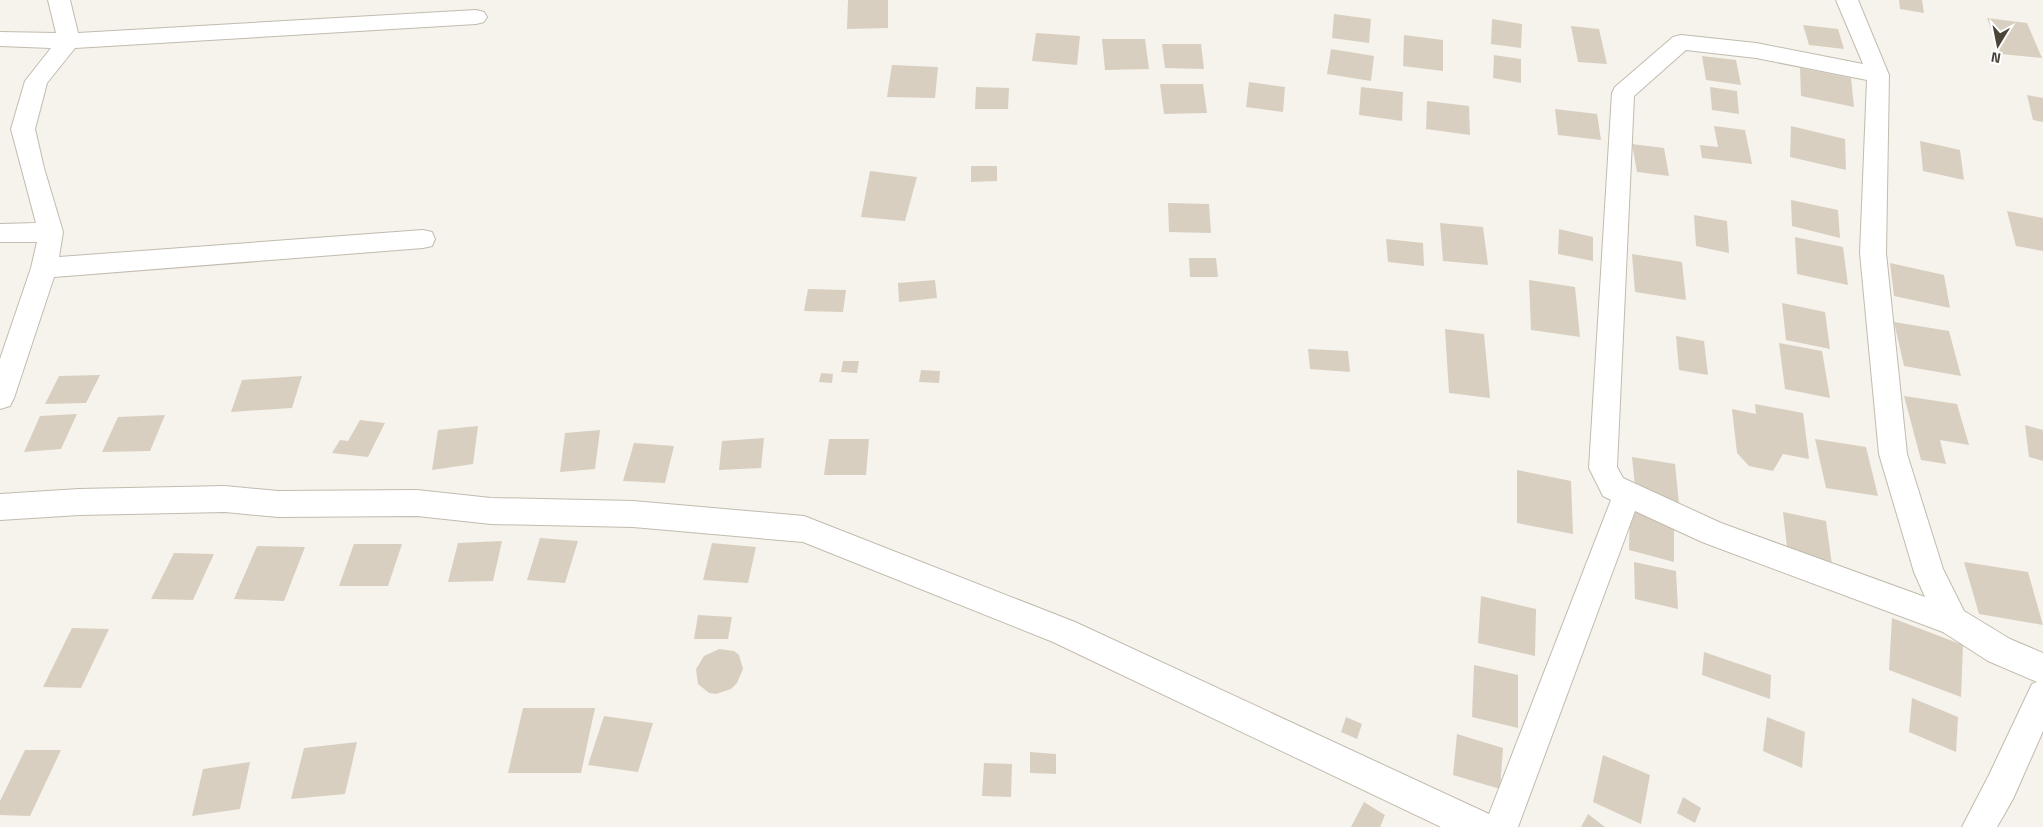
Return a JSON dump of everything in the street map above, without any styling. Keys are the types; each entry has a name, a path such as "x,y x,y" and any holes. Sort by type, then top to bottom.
{"street":[{"path":"59,0 69,41"},
{"path":"1846,0 1858,23 1878,75 1873,253 1893,454 1929,572 1953,621"},
{"path":"0,39 69,41 476,17"},
{"path":"0,398 44,268 51,232 32,168 24,129 36,81 69,41"},
{"path":"1878,75 1749,49 1681,42 1623,93 1603,468 1613,487 1627,495 1712,533 1953,621 1999,650 2043,669"},
{"path":"0,233 51,232"},
{"path":"44,268 424,239"},
{"path":"1501,827 1627,495"},
{"path":"0,508 79,502 225,499 278,504 417,503 491,511 633,514 804,529 1064,632 1478,827"},
{"path":"1979,827 2001,787 2043,695"}],"building":[{"path":"848,0 888,0 888,28 847,29"},
{"path":"1899,0 1922,0 1924,13 1900,9"},
{"path":"1334,14 1371,19 1369,43 1332,38"},
{"path":"1987,18 2027,23 2042,58 2001,54"},
{"path":"1492,19 1522,24 1521,48 1491,44"},
{"path":"1803,25 1838,29 1844,49 1809,45"},
{"path":"1571,26 1599,29 1607,64 1578,62"},
{"path":"1036,33 1080,36 1077,65 1032,61"},
{"path":"1404,35 1443,40 1443,71 1403,66"},
{"path":"1102,39 1145,39 1149,69 1105,70"},
{"path":"1162,44 1201,44 1204,69 1165,68"},
{"path":"1331,49 1374,56 1371,81 1327,74"},
{"path":"1494,55 1521,59 1521,83 1493,78"},
{"path":"1702,56 1736,60 1741,85 1706,80"},
{"path":"892,65 938,67 935,98 887,97"},
{"path":"1800,68 1851,78 1854,107 1801,96"},
{"path":"1249,82 1285,87 1283,112 1246,107"},
{"path":"1160,84 1203,84 1207,113 1164,114"},
{"path":"976,87 1009,88 1008,109 975,109"},
{"path":"1361,87 1403,92 1402,121 1359,115"},
{"path":"1710,87 1737,91 1739,114 1712,110"},
{"path":"2027,95 2043,98 2043,122 2033,120"},
{"path":"1427,101 1469,106 1470,135 1426,129"},
{"path":"1555,109 1597,114 1601,140 1558,135"},
{"path":"1714,126 1745,130 1752,164 1702,158 1700,145 1718,147"},
{"path":"1791,126 1845,139 1846,170 1790,157"},
{"path":"1920,141 1960,150 1964,180 1923,171"},
{"path":"1632,144 1664,148 1669,176 1637,172"},
{"path":"971,166 997,166 997,181 971,182"},
{"path":"870,171 917,177 905,221 861,217"},
{"path":"1791,200 1838,210 1840,238 1792,226"},
{"path":"1168,203 1209,204 1211,233 1169,232"},
{"path":"2007,211 2043,218 2043,251 2016,246"},
{"path":"1694,215 1727,221 1729,253 1696,246"},
{"path":"1440,223 1483,227 1488,265 1443,261"},
{"path":"1559,229 1593,237 1593,261 1558,254"},
{"path":"1795,237 1843,247 1848,285 1797,274"},
{"path":"1386,239 1423,243 1424,266 1388,262"},
{"path":"1632,254 1682,262 1686,300 1635,292"},
{"path":"1189,258 1216,258 1218,277 1190,277"},
{"path":"1890,263 1944,275 1950,308 1894,296"},
{"path":"935,280 937,298 899,302 898,283"},
{"path":"1529,280 1575,287 1580,337 1531,330"},
{"path":"808,289 846,290 843,312 804,311"},
{"path":"1782,303 1825,312 1830,349 1786,340"},
{"path":"1894,322 1949,331 1961,376 1904,366"},
{"path":"1445,329 1484,334 1490,398 1449,393"},
{"path":"1676,336 1704,341 1708,375 1679,370"},
{"path":"1779,343 1822,351 1830,398 1785,389"},
{"path":"1308,349 1348,351 1350,372 1310,369"},
{"path":"843,361 859,361 857,373 841,372"},
{"path":"921,370 940,371 939,383 919,382"},
{"path":"821,373 833,374 832,383 819,382"},
{"path":"100,375 86,403 45,404 59,376"},
{"path":"302,376 292,408 231,412 242,380"},
{"path":"1904,396 1957,404 1969,445 1940,440 1946,464 1921,460"},
{"path":"1755,404 1803,413 1809,459 1783,454 1773,471 1749,466 1737,453 1732,409 1756,414"},
{"path":"77,414 61,449 24,452 40,416"},
{"path":"165,415 150,451 102,452 118,417"},
{"path":"360,420 385,423 368,457 332,453 340,440 348,441"},
{"path":"2025,425 2043,430 2043,461 2029,457"},
{"path":"478,426 473,464 432,470 438,430"},
{"path":"600,430 595,469 560,472 565,433"},
{"path":"764,438 761,468 719,470 722,441"},
{"path":"829,439 869,439 866,475 824,475"},
{"path":"1815,439 1866,447 1878,496 1826,488"},
{"path":"634,443 674,446 665,483 623,481"},
{"path":"1632,457 1675,464 1679,504 1636,496"},
{"path":"1517,470 1571,481 1573,534 1517,523"},
{"path":"1630,507 1674,518 1674,562 1629,550"},
{"path":"1783,512 1826,521 1832,565 1788,556"},
{"path":"540,538 578,541 565,583 527,580"},
{"path":"502,541 493,581 448,582 458,543"},
{"path":"712,543 756,547 748,583 703,580"},
{"path":"354,544 402,544 388,586 339,586"},
{"path":"257,546 305,547 284,601 234,599"},
{"path":"174,553 214,554 193,600 151,599"},
{"path":"1634,562 1676,571 1678,609 1635,599"},
{"path":"1964,562 2028,572 2043,625 1979,614"},
{"path":"1481,596 1536,609 1535,656 1478,643"},
{"path":"698,615 732,617 728,639 694,639"},
{"path":"1892,618 1963,645 1961,697 1889,670"},
{"path":"72,628 109,629 81,688 43,687"},
{"path":"719,649 734,651 739,655 743,669 737,683 731,689 716,694 709,693 698,684 696,669 704,656"},
{"path":"1704,652 1771,675 1770,699 1702,675"},
{"path":"1474,665 1518,675 1518,728 1472,717"},
{"path":"1912,698 1958,717 1956,752 1909,732"},
{"path":"523,708 595,708 581,773 508,773"},
{"path":"604,716 653,723 638,772 588,765"},
{"path":"1346,717 1362,724 1357,739 1341,732"},
{"path":"1767,717 1805,732 1802,768 1763,751"},
{"path":"1457,734 1503,748 1500,789 1453,775"},
{"path":"357,742 345,794 291,799 304,748"},
{"path":"25,750 61,750 30,816 0,815 0,801"},
{"path":"1030,752 1056,754 1056,774 1030,773"},
{"path":"1603,755 1650,775 1641,824 1593,802"},
{"path":"250,762 240,809 192,816 203,769"},
{"path":"984,763 1012,764 1011,797 982,796"},
{"path":"1683,797 1701,808 1695,823 1677,813"},
{"path":"1364,802 1385,815 1380,827 1351,827"},
{"path":"1588,814 1605,827 1581,827"}]}
